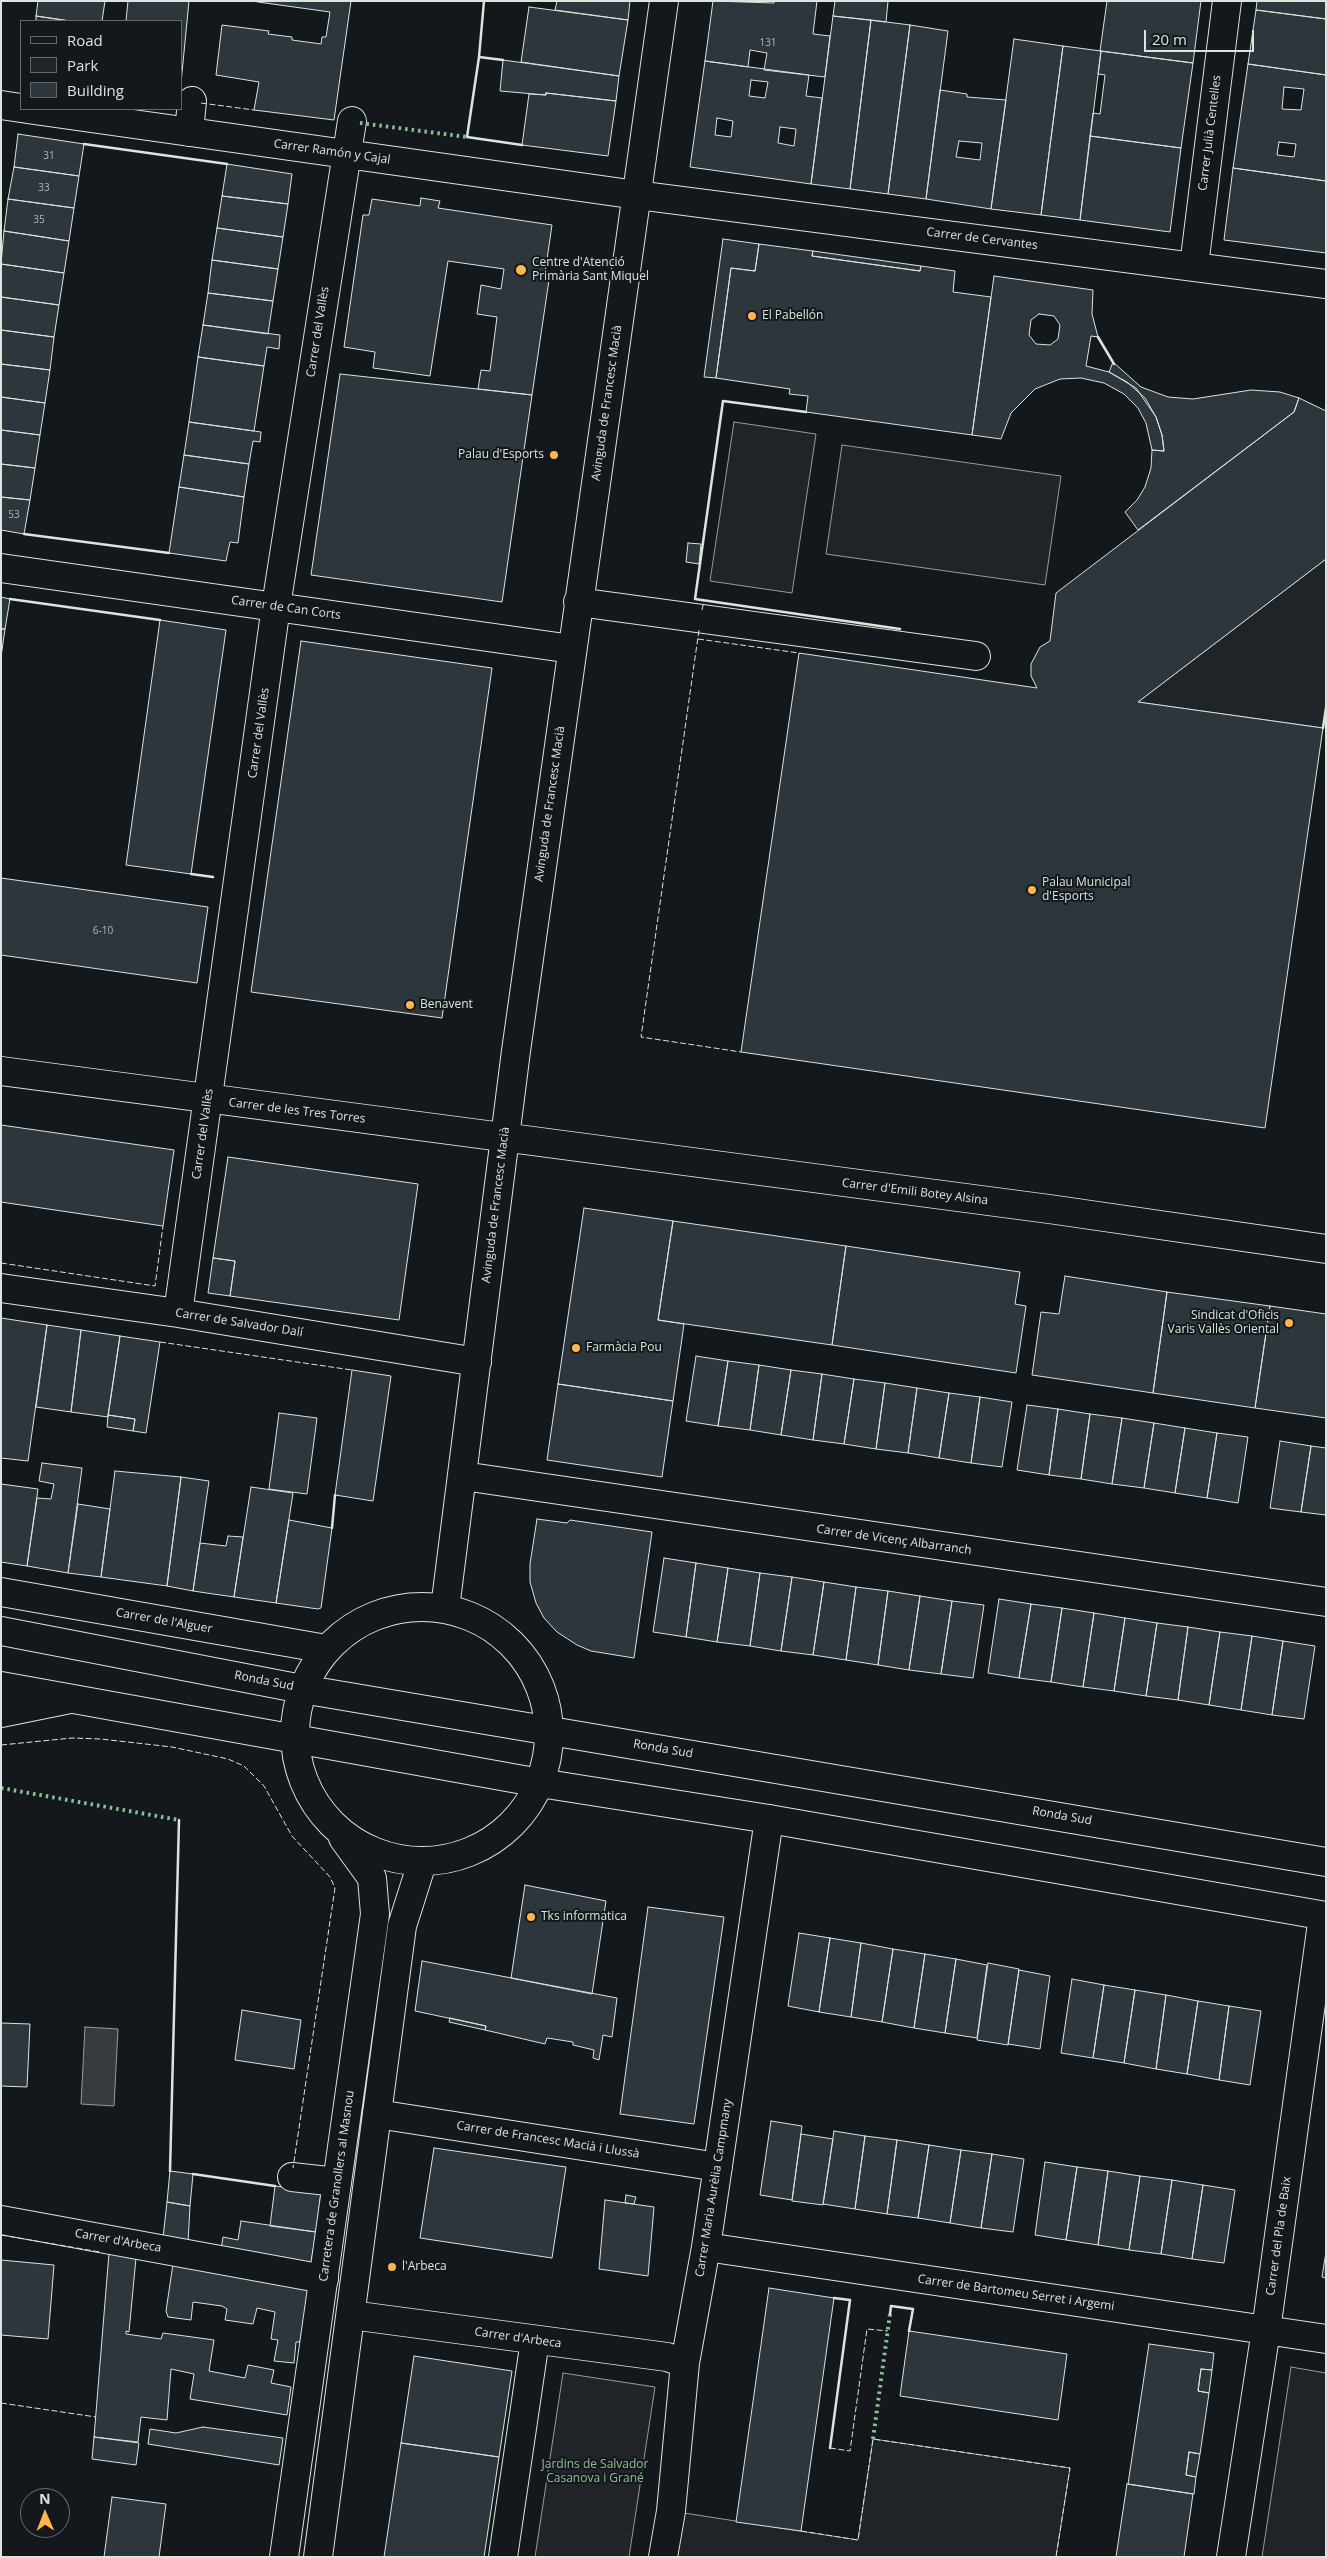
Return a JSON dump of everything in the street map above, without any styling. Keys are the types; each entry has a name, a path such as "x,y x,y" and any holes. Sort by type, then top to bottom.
{"street":[{"name":"Avinguda de Francesc Macià","path":"445,1608 504,1137 664,1"},
{"name":"Carrer Julià Centelles","path":"1194,266 1227,1"},
{"path":"188,132 192,102"},
{"path":"1,105 20,108"},
{"name":"Carrer Ramón y Cajal","path":"34,110 637,195"},
{"name":"Carrer del Vallès","path":"178,1313 276,606 352,121"},
{"name":"Carrer de Cervantes","path":"637,195 1326,284"},
{"name":"Carrer de Can Corts","path":"1,568 572,649"},
{"path":"578,602 976,656"},
{"name":"Carrer de les Tres Torres","path":"1,1071 504,1137"},
{"name":"Carrer d'Emili Botey Alsina","path":"504,1137 1049,1209 1326,1249"},
{"name":"Carrer de Salvador Dalí","path":"1,1288 178,1313 477,1362"},
{"name":"Carrer de Vicenç Albarranch","path":"463,1476 1326,1602"},
{"name":"Carrer de l'Alguer","path":"1,1592 326,1649"},
{"path":"404,1608 445,1608 469,1615 492,1627 513,1644 533,1670 545,1700 550,1730 548,1757 540,1782 518,1818 491,1842 470,1852 422,1863 387,1857 358,1844 334,1827 314,1804 303,1781 292,1737 302,1689 310,1672 326,1649 346,1631 371,1617 404,1608"},
{"name":"Ronda Sud","path":"1,1631 302,1689 1323,1857"},
{"path":"1,1686 540,1782 769,1819 1324,1916"},
{"path":"1,1713 70,1699"},
{"name":"Carrer Maria Aurèlia Campmany","path":"664,2557 685,2363 706,2247 769,1819"},
{"name":"Carretera de Granollers al Masnou","path":"284,2557 375,1914 372,1878 334,1827"},
{"path":"318,2557 402,1926 422,1863"},
{"name":"Carrer del Pla de Baix","path":"1231,2557 1266,2330 1324,1916"},
{"name":"Carrer de Francesc Macià i Llussà","path":"377,2114 718,2167"},
{"path":"292,2177 337,2182"},
{"name":"Carrer d'Arbeca","path":"1,2220 324,2279"},
{"name":"Carrer de Bartomeu Serret i Argemi","path":"706,2247 1326,2338"},
{"name":"Carrer d'Arbeca","path":"350,2315 667,2357 685,2363"},
{"path":"503,2557 535,2340"}],"green space":[{"path":"734,422 816,434 792,593 710,581"},
{"path":"842,445 1061,476 1045,585 826,554"},
{"path":"1326,559 1326,708 1323,728 1138,702"},
{"path":"1291,2367 1326,2373 1326,2557 1262,2557"},
{"name":"Jardins de Salvador Casanova i Grané","path":"563,2373 655,2387 629,2557 535,2557"},
{"path":"873,2439 1070,2468 1056,2557 663,2557 671,2511 858,2540"}],"shaded area":[{"path":"85,2027 118,2029 114,2106 81,2104"}],"building":[{"path":"38,1 105,1 102,20 63,20 36,16"},
{"path":"128,1 189,1 182,73 182,20 126,20"},
{"path":"251,1 351,1 334,120 254,110 259,82 216,75 222,25 269,31 268,34 292,37 292,40 321,44 322,37 326,37 330,12"},
{"path":"557,1 630,1 628,20 555,10"},
{"path":"713,1 774,3 774,1 817,1 813,34 830,36 825,77 764,70 767,53 750,50 748,67 705,61"},
{"path":"835,1 888,1 886,22 833,16"},
{"path":"1107,1 1201,1 1193,63 1100,51"},
{"path":"1257,1 1326,1 1326,19 1256,10"},
{"path":"529,7 628,20 619,76 521,62"},
{"path":"1256,10 1326,19 1326,75 1248,64"},
{"path":"36,16 63,20 36,20"},
{"path":"833,16 871,20 850,189 811,184"},
{"path":"871,20 910,25 888,194 850,189"},
{"path":"910,25 948,31 926,199 888,194"},
{"path":"1014,39 1063,46 1041,215 991,209"},
{"path":"1063,46 1101,51 1080,220 1041,215"},
{"path":"1101,51 1193,63 1181,148 1090,136 1093,113 1100,114 1105,75 1098,74"},
{"path":"503,60 619,76 616,101 546,93 546,95 500,91"},
{"path":"705,61 809,75 806,96 822,98 811,184 690,167","holes":["751,80 768,82 765,98 749,96","717,118 733,121 731,137 715,135","780,127 796,129 794,146 778,143"]},
{"path":"1248,64 1326,75 1326,181 1233,168","holes":["1284,87 1304,89 1301,110 1282,109","1279,142 1296,144 1294,157 1277,155"]},
{"path":"940,90 967,94 967,97 1006,100 991,209 926,199","holes":["959,141 982,143 980,160 956,157"]},
{"path":"546,93 616,101 608,156 522,145 529,94 546,95"},
{"path":"18,134 84,144 79,176 14,167"},
{"path":"1090,136 1181,148 1170,232 1080,220"},
{"path":"227,164 292,174 288,204 222,196"},
{"path":"14,167 79,176 74,208 8,199"},
{"path":"1233,168 1326,181 1326,253 1224,240"},
{"path":"222,196 288,204 283,237 217,228"},
{"path":"421,198 440,201 438,208 552,225 544,280 549,280 532,395 478,389 481,370 490,371 497,317 477,314 481,285 501,289 504,269 448,261 430,376 373,368 375,352 344,347 363,215 369,215 372,199 420,206"},
{"path":"8,199 74,208 69,241 4,231"},
{"path":"217,228 283,237 278,269 212,260"},
{"path":"4,231 69,241 64,273 1,264"},
{"path":"723,239 759,244 755,271 731,268 716,378 704,377"},
{"path":"759,244 813,251 812,256 920,271 921,266 955,271 953,292 991,297 972,435 806,412 808,396 789,394 790,389 716,378 731,268 755,271"},
{"path":"813,251 921,266 920,271 812,256"},
{"path":"212,260 278,269 273,301 208,293"},
{"path":"1,264 64,273 59,305 1,297"},
{"path":"994,276 1093,290 1092,314 1098,337 1091,336 1086,366 1109,372 1136,388 1156,417 1162,435 1164,451 1152,450 1146,423 1138,408 1124,394 1104,383 1081,378 1060,379 1035,389 1011,413 1001,439 972,435","holes":["1039,314 1054,316 1060,325 1058,339 1050,345 1036,344 1029,335 1031,320"]},
{"path":"208,293 273,301 268,334 203,325"},
{"path":"1,297 59,305 54,337 1,330"},
{"path":"203,325 280,335 279,349 267,347 264,366 198,357"},
{"path":"1,330 54,337 50,370 1,364"},
{"path":"198,357 264,366 254,431 189,422"},
{"path":"1113,362 1141,387 1168,397 1193,399 1251,390 1280,392 1299,398 1294,412 1138,530 1125,512 1137,500 1145,487 1151,468 1152,450 1164,451 1162,435 1156,417 1145,398 1127,382 1109,372"},
{"path":"1,364 50,370 45,403 1,397"},
{"path":"340,374 532,395 502,602 311,575"},
{"path":"1,397 45,403 40,435 1,430"},
{"name":"Palau Municipal d'Esports","path":"1299,398 1326,411 1326,559 1138,702 1323,728 1265,1128 741,1052 799,653 1037,688 1031,676 1031,664 1040,647 1050,641 1056,593 1294,412"},
{"path":"189,422 261,432 260,442 253,441 249,464 184,455"},
{"path":"1,430 40,435 35,468 1,464"},
{"path":"184,455 249,464 244,497 179,487"},
{"path":"1,464 35,468 30,500 1,497"},
{"path":"179,487 244,497 238,543 230,542 226,561 169,553"},
{"path":"1,497 30,500 24,534 1,530"},
{"path":"688,543 701,544 699,564 686,562"},
{"path":"1,597 10,599 5,629 1,629"},
{"path":"160,620 226,630 191,874 126,865"},
{"path":"1,629 5,629 1,657"},
{"path":"301,641 492,668 442,1018 251,992"},
{"path":"1,878 208,907 197,983 1,955"},
{"path":"1,1125 174,1150 163,1226 1,1202"},
{"path":"228,1157 418,1184 399,1320 230,1296 235,1261 213,1258"},
{"path":"584,1208 673,1221 658,1320 684,1324 673,1401 558,1384"},
{"path":"673,1221 846,1246 832,1345 658,1320"},
{"path":"846,1246 1020,1272 1015,1304 1026,1306 1016,1373 832,1345"},
{"path":"213,1258 235,1261 230,1296 208,1293"},
{"path":"1065,1276 1167,1292 1153,1393 1032,1375 1041,1312 1059,1314"},
{"path":"1167,1292 1270,1306 1255,1408 1153,1393"},
{"path":"1270,1306 1326,1314 1326,1418 1255,1408"},
{"path":"1,1318 47,1325 28,1461 1,1458"},
{"path":"47,1325 81,1330 71,1412 36,1407"},
{"path":"81,1330 120,1336 108,1417 71,1412"},
{"path":"120,1336 160,1342 146,1433 133,1431 135,1419 108,1415"},
{"path":"696,1356 728,1361 718,1426 686,1421"},
{"path":"728,1361 759,1365 750,1430 718,1426"},
{"path":"759,1365 791,1370 781,1435 750,1430"},
{"path":"352,1370 391,1376 373,1501 335,1495"},
{"path":"791,1370 822,1374 813,1440 781,1435"},
{"path":"822,1374 854,1379 844,1444 813,1440"},
{"path":"854,1379 885,1383 876,1449 844,1444"},
{"path":"885,1383 917,1388 908,1453 876,1449"},
{"path":"558,1384 673,1401 662,1477 547,1460"},
{"path":"917,1388 949,1393 939,1458 908,1453"},
{"path":"949,1393 980,1397 971,1463 939,1458"},
{"path":"980,1397 1012,1402 1002,1467 971,1463"},
{"path":"1027,1405 1058,1409 1049,1475 1017,1470"},
{"path":"1058,1409 1090,1414 1081,1479 1049,1475"},
{"path":"279,1413 317,1418 307,1494 269,1489"},
{"path":"1090,1414 1122,1418 1112,1484 1081,1479"},
{"path":"108,1415 135,1419 133,1431 107,1427"},
{"path":"1122,1418 1154,1423 1144,1488 1112,1484"},
{"path":"1154,1423 1185,1428 1175,1493 1144,1488"},
{"path":"1185,1428 1217,1433 1207,1498 1175,1493"},
{"path":"1217,1433 1248,1437 1238,1503 1207,1498"},
{"path":"1280,1441 1311,1446 1301,1512 1270,1508"},
{"path":"1311,1446 1326,1448 1326,1515 1301,1512"},
{"path":"42,1463 82,1468 68,1573 27,1566 37,1498 51,1499 54,1484 39,1481"},
{"path":"115,1471 181,1477 167,1586 101,1577"},
{"path":"181,1477 209,1481 193,1591 167,1586"},
{"path":"1,1484 38,1489 27,1566 1,1562"},
{"path":"251,1487 293,1493 276,1603 234,1597"},
{"path":"78,1504 110,1509 101,1577 68,1573"},
{"path":"537,1519 567,1523 570,1520 652,1532 634,1658 591,1651 577,1645 557,1632 544,1618 536,1603 530,1582 530,1564"},
{"path":"289,1520 332,1528 321,1608 276,1603"},
{"path":"228,1536 243,1537 234,1597 193,1591 200,1543 226,1546"},
{"path":"664,1558 696,1563 686,1637 653,1632"},
{"path":"696,1563 728,1568 717,1642 686,1637"},
{"path":"728,1568 760,1573 750,1646 717,1642"},
{"path":"760,1573 792,1577 781,1651 750,1646"},
{"path":"792,1577 824,1582 813,1655 781,1651"},
{"path":"824,1582 856,1587 846,1660 813,1655"},
{"path":"856,1587 888,1591 878,1665 846,1660"},
{"path":"888,1591 920,1596 909,1670 878,1665"},
{"path":"920,1596 952,1601 941,1674 909,1670"},
{"path":"999,1599 1031,1604 1019,1678 988,1673"},
{"path":"952,1601 984,1605 973,1678 941,1674"},
{"path":"1031,1604 1062,1608 1051,1682 1019,1678"},
{"path":"1062,1608 1094,1613 1083,1687 1051,1682"},
{"path":"1094,1613 1125,1618 1114,1691 1083,1687"},
{"path":"1125,1618 1157,1623 1146,1696 1114,1691"},
{"path":"1157,1623 1188,1627 1178,1700 1146,1696"},
{"path":"1188,1627 1220,1632 1209,1705 1178,1700"},
{"path":"1220,1632 1252,1636 1241,1710 1209,1705"},
{"path":"1252,1636 1283,1641 1272,1715 1241,1710"},
{"path":"1283,1641 1315,1646 1304,1719 1272,1715"},
{"path":"525,1885 606,1901 592,1994 511,1978"},
{"path":"648,1907 724,1917 694,2124 620,2114"},
{"path":"799,1933 830,1938 819,2012 788,2006"},
{"path":"830,1938 861,1943 851,2017 819,2012"},
{"path":"861,1943 893,1949 882,2022 851,2017"},
{"path":"893,1949 925,1954 914,2028 882,2022"},
{"path":"925,1954 956,1959 945,2033 914,2028"},
{"path":"956,1959 987,1965 977,2038 945,2033"},
{"path":"422,1961 617,1998 612,2037 603,2035 599,2060 593,2058 594,2050 573,2045 573,2042 547,2038 545,2044 485,2030 486,2026 415,2011"},
{"path":"988,1963 1019,1969 1008,2045 977,2040"},
{"path":"1019,1970 1050,1976 1040,2049 1008,2044"},
{"path":"1072,1979 1104,1985 1093,2058 1061,2053"},
{"path":"1104,1985 1135,1990 1124,2063 1093,2058"},
{"path":"1135,1990 1166,1995 1156,2069 1124,2063"},
{"path":"1166,1995 1198,2001 1187,2074 1156,2069"},
{"path":"1198,2001 1229,2006 1219,2080 1187,2074"},
{"path":"1229,2006 1261,2011 1250,2085 1219,2080"},
{"path":"242,2010 301,2020 294,2069 235,2060"},
{"path":"450,2018 486,2026 485,2030 449,2022"},
{"path":"1,2023 30,2024 27,2087 1,2086"},
{"path":"771,2121 802,2126 792,2200 760,2195"},
{"path":"834,2131 865,2136 855,2209 823,2204"},
{"path":"801,2134 833,2139 823,2205 792,2201"},
{"path":"865,2136 897,2140 887,2214 855,2209"},
{"path":"897,2140 929,2145 918,2218 887,2214"},
{"path":"929,2145 961,2150 950,2223 918,2218"},
{"path":"434,2148 566,2167 552,2258 420,2238"},
{"path":"961,2150 992,2154 981,2228 950,2223"},
{"path":"992,2154 1024,2159 1013,2232 981,2228"},
{"path":"1045,2162 1077,2167 1066,2240 1035,2235"},
{"path":"1077,2167 1108,2171 1098,2245 1066,2240"},
{"path":"170,2171 193,2174 190,2206 167,2202"},
{"path":"1108,2171 1140,2176 1129,2250 1098,2245"},
{"path":"1140,2176 1172,2180 1161,2254 1129,2250"},
{"path":"1172,2180 1203,2185 1192,2259 1161,2254"},
{"path":"1203,2185 1235,2190 1224,2263 1192,2259"},
{"path":"275,2186 321,2192 316,2232 270,2226"},
{"path":"626,2195 636,2197 634,2204 625,2203"},
{"path":"605,2200 654,2207 648,2276 599,2269"},
{"path":"167,2202 190,2206 188,2243 163,2238"},
{"path":"241,2221 316,2232 311,2263 221,2250 223,2237 238,2240"},
{"path":"1326,2252 1326,2278 1322,2277"},
{"path":"109,2253 136,2258 129,2332 126,2331 126,2334 161,2339 163,2333 214,2340 209,2371 245,2378 248,2365 274,2370 271,2383 291,2387 287,2415 190,2399 194,2374 171,2369 167,2420 141,2417 138,2442 94,2437"},
{"path":"1,2260 54,2265 48,2339 1,2335"},
{"path":"173,2264 309,2286 300,2342 296,2342 294,2363 274,2361 278,2340 271,2339 275,2312 257,2308 253,2324 225,2320 227,2309 222,2306 193,2302 191,2320 168,2317 166,2311"},
{"path":"769,2288 834,2298 801,2531 736,2522"},
{"path":"909,2331 1067,2354 1058,2420 900,2396"},
{"path":"1149,2344 1214,2353 1212,2370 1201,2369 1198,2391 1209,2393 1200,2454 1189,2452 1186,2475 1196,2477 1194,2494 1128,2484"},
{"path":"414,2356 512,2371 499,2457 401,2443"},
{"path":"1201,2369 1212,2370 1209,2393 1198,2391"},
{"path":"203,2427 283,2438 279,2465 148,2444 150,2429 176,2433"},
{"path":"94,2437 139,2443 136,2465 92,2459"},
{"path":"401,2443 499,2457 484,2557 384,2557"},
{"path":"1189,2452 1200,2454 1196,2477 1186,2475"},
{"path":"1127,2484 1193,2494 1184,2557 1116,2557"},
{"path":"112,2497 166,2504 159,2557 104,2557"}],"hedge":[{"path":"360,123 467,137"},
{"path":"1,1788 179,1820"},
{"path":"873,2439 890,2314"}],"fence":[{"path":"201,103 254,110"},
{"path":"702,610 704,601"},
{"path":"699,630 641,1037 741,1052"},
{"path":"698,639 799,653"},
{"path":"1,1263 155,1286 163,1226"},
{"path":"160,1342 352,1370"},
{"path":"1,1745 72,1738 101,1739 172,1747 228,1759 244,1766 264,1786 292,1836 330,1877 335,1888 293,2168"},
{"path":"1,2235 100,2252"},
{"path":"830,2448 850,2451 867,2329 888,2331"},
{"path":"1,2403 96,2417"},
{"path":"801,2531 858,2540 873,2439 1070,2468 1056,2557"}],"wall":[{"path":"479,57 484,1"},
{"path":"503,60 479,57 467,137 522,145"},
{"path":"84,144 227,164"},
{"path":"1098,337 1114,364"},
{"path":"806,412 723,401 695,599 900,629"},
{"path":"24,534 169,553"},
{"path":"10,599 160,620"},
{"path":"1323,728 1326,708"},
{"path":"191,874 213,877"},
{"path":"332,1528 335,1495"},
{"path":"170,2171 179,1820"},
{"path":"193,2174 275,2186"},
{"path":"830,2448 850,2300 834,2298"},
{"path":"890,2314 891,2306 913,2309 909,2331"}],"place":[{"name":"Centre d'Atenció Primària Sant Miquel","path":"521,270"},
{"name":"El Pabellón","path":"752,316"},
{"name":"Palau d'Esports","path":"554,455"},
{"name":"Palau Municipal d'Esports","path":"1032,890"},
{"name":"Benavent","path":"410,1005"},
{"name":"Sindicat d'Oficis Varis Vallès Oriental","path":"1289,1323"},
{"name":"Farmàcia Pou","path":"576,1348"},
{"name":"Tks informatica","path":"531,1917"},
{"name":"l'Arbeca","path":"392,2267"}]}
